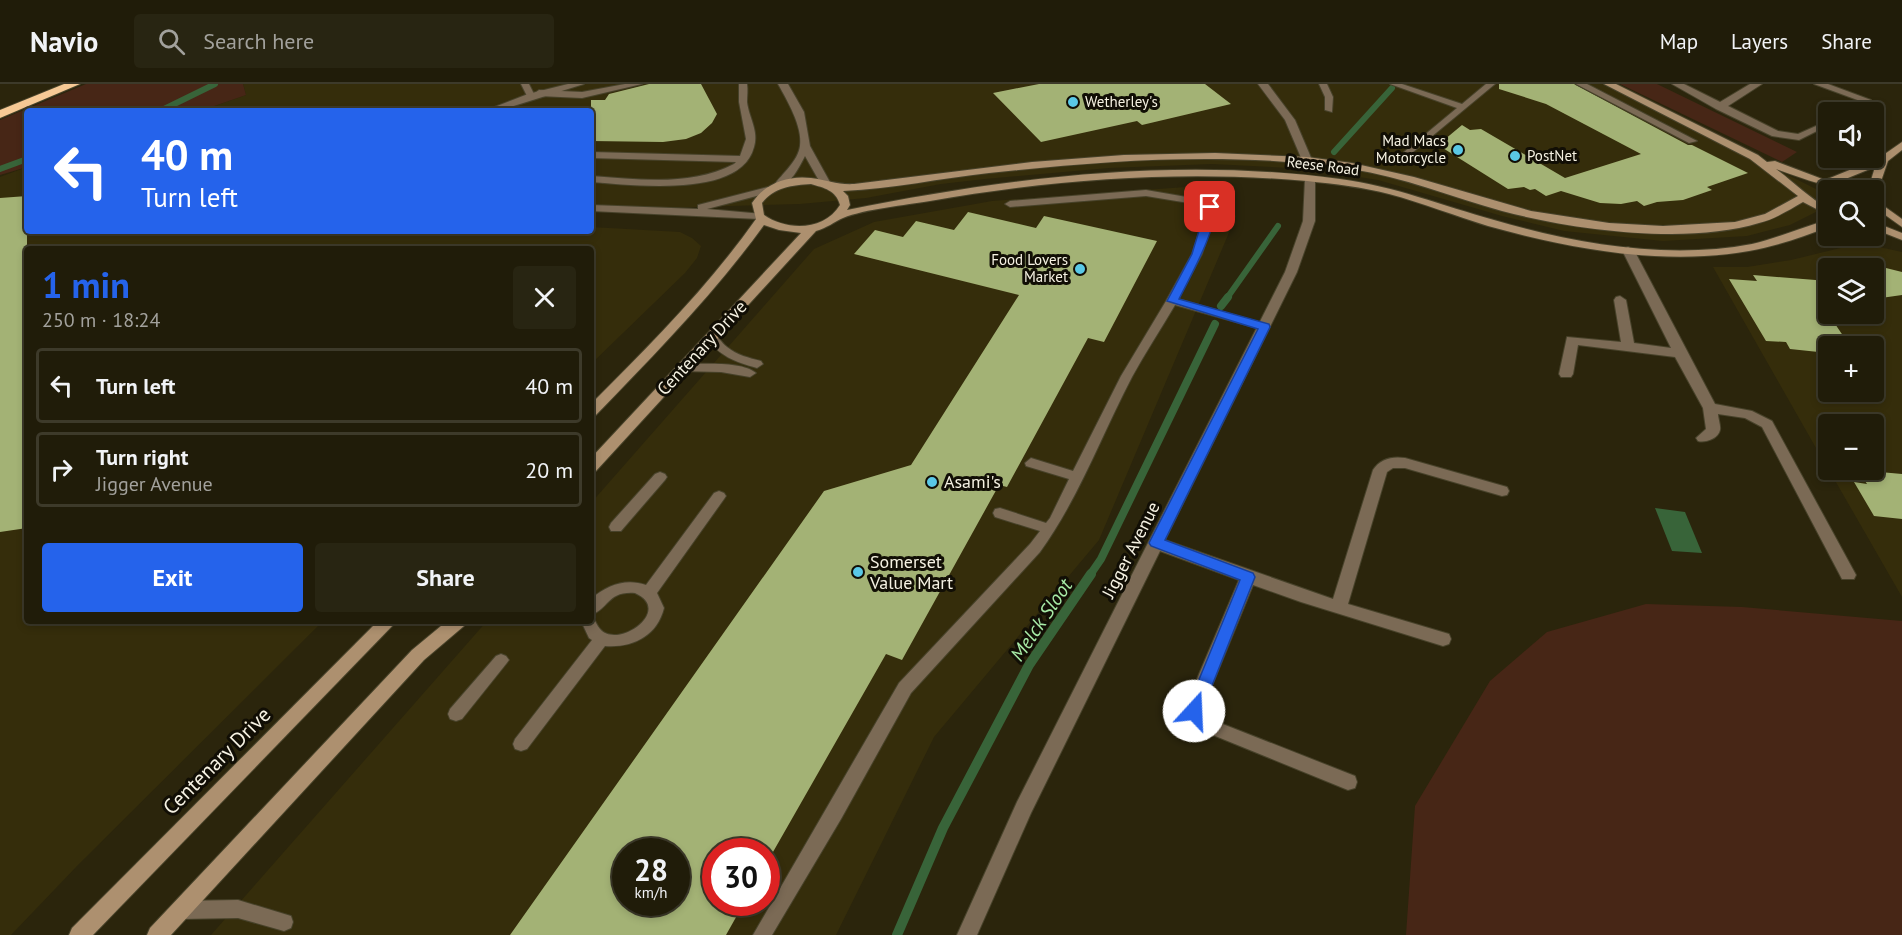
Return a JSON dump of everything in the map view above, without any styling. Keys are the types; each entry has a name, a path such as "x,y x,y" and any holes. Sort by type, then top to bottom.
{"highway":[{"path":"0,101 44,84"},
{"path":"0,114 74,84"}],"street":[{"path":"498,108 535,95 579,84"},
{"path":"783,84 799,112 805,146 831,186 845,200 840,214"},
{"path":"1263,84 1290,120 1307,160"},
{"path":"1609,84 1754,157 1818,180"},
{"path":"1677,84 1719,107 1782,136 1799,137 1816,129"},
{"path":"1719,107 1757,84"},
{"path":"1819,84 1866,100"},
{"name":"Reese Road","path":"1884,159 1902,145"},
{"path":"685,211 773,188 794,168 805,146"},
{"name":"Reese Road","path":"773,188 803,181 831,186 879,186 986,170 1131,158 1201,155 1307,160 1406,177 1505,208 1561,221 1613,227 1692,229 1730,226 1763,219 1802,194 1803,187 1818,183"},
{"path":"1754,157 1818,205"},
{"name":"Reese Road","path":"1829,180 1862,168"},
{"name":"Reese Road","path":"812,228 825,224 840,214 912,199 976,190 1115,176 1214,173 1310,178 1375,188 1539,235 1628,250 1663,252 1752,248 1806,234 1818,228"},
{"name":"Jigger Avenue","path":"967,935 1024,808 1264,327 1303,244 1309,221 1310,178"},
{"name":"Centenary Drive","path":"594,409 698,300 734,258 760,217 757,202 773,188"},
{"path":"594,208 685,211 760,217 780,227 812,228"},
{"path":"1884,213 1902,224"},
{"name":"Centenary Drive","path":"594,464 812,228"},
{"path":"1884,229 1902,237"},
{"path":"1628,250 1710,408 1713,431 1703,438"},
{"path":"1620,300 1628,346"},
{"path":"1566,374 1572,340 1680,353"},
{"path":"1710,408 1749,414 1760,418 1767,424 1848,574"},
{"path":"1339,608 1380,470 1385,465 1396,462 1405,463 1502,491"},
{"path":"1156,543 1339,608 1443,639"},
{"path":"1248,577 1195,705 1196,718 1209,726 1347,782"},
{"name":"Centenary Drive","path":"79,935 386,624"},
{"path":"157,935 418,655 454,624"}],"lane":[{"path":"525,84 535,95 582,95 638,84"},
{"path":"594,180 695,181 723,174 744,159 751,144 751,129 743,101 743,84"},
{"path":"1323,84 1329,97 1329,110"},
{"path":"1394,84 1464,107"},
{"path":"1407,154 1491,84"},
{"path":"1580,84 1692,141"},
{"path":"594,155 744,159"},
{"path":"762,935 835,813 905,688 1028,556 1050,529 1127,376 1197,254 1211,212 1208,204 1146,193 1010,204"},
{"path":"1172,301 1264,327"},
{"path":"684,368 754,369 718,347 712,337"},
{"path":"1031,463 1078,477"},
{"path":"616,527 660,477"},
{"path":"648,593 719,496"},
{"path":"1000,513 1050,529"},
{"path":"589,624 591,630 602,639 619,641 631,638 650,625 657,607 654,599 642,589 626,587 596,592"},
{"path":"521,744 602,639"},
{"path":"456,714 501,660"},
{"path":"180,910 238,909 284,922"}],"shaded area":[{"path":"86,84 243,84 246,95 209,108 29,108"},
{"path":"243,84 1607,84 1818,190 1818,211 1790,225 1747,236 1663,241 1564,231 1502,216 1378,180 1309,169 1212,164 1109,168 985,179 941,184 866,198 800,204 629,209 594,207 594,108 209,108 246,95"},
{"path":"1620,84 1657,84 1797,152 1782,162"},
{"path":"24,110 24,168 0,175 0,120"},
{"path":"24,168 24,234 594,234 594,227 680,232 701,246 697,258 685,273 594,361 594,246 24,246 24,624 320,624 77,866 11,935 0,935 0,177"},
{"path":"1186,187 1227,187 1232,203 1229,210 1236,216 1099,540 934,737 836,935 211,935 484,624 594,624 594,500 814,249 874,222 992,201"},
{"path":"1849,246 1875,246 1902,252 1902,597 1835,480 1884,480 1884,414 1818,414 1818,451 1713,267 1747,267 1791,260"},
{"path":"1655,508 1685,512 1702,553 1672,551"},
{"path":"1646,604 1742,607 1902,621 1902,935 1406,935 1415,806 1490,681 1547,632"}],"building":[{"path":"649,84 701,84 717,114 712,123 701,133 686,139 663,142 594,141 594,108 591,108 591,100 605,100 609,94"},
{"path":"1039,84 1205,84 1231,104 1142,125 1137,121 1041,142 993,93"},
{"path":"1499,84 1574,84 1688,145 1748,173 1707,187 1712,190 1683,200 1657,202 1644,206 1637,201 1621,204 1600,203 1561,191 1546,196 1535,189 1530,190 1524,187 1508,189 1438,145 1462,125 1470,130 1481,129 1565,178 1641,154 1546,104 1499,89"},
{"path":"24,196 24,234 27,234 27,246 24,246 24,528 0,532 0,198"},
{"name":"Somerset Value Mart","path":"968,212 1036,228 1044,216 1157,241 1104,342 1088,338 1007,487 999,485 902,660 886,654 780,840 702,838 702,916 737,916 726,935 510,935 824,491 911,465 1019,295 854,254 875,230 903,237 916,221 954,230"},
{"path":"1884,268 1902,272 1902,295 1884,298"},
{"path":"1753,275 1818,280 1818,324 1835,324 1843,336 1818,336 1818,352 1790,349 1786,342 1766,341 1729,279 1757,281"},
{"path":"1884,472 1902,474 1902,519 1874,516 1854,482 1867,484 1864,480 1884,480"}],"waterway":[{"path":"166,108 215,84"},
{"name":"Melck Sloot","path":"1334,152 1392,88"},
{"path":"0,169 24,160"},
{"name":"Melck Sloot","path":"1227,298 1278,226"},
{"name":"Melck Sloot","path":"1221,306 1228,297"},
{"name":"Melck Sloot","path":"1090,575 1101,559 1215,324"},
{"name":"Melck Sloot","path":"897,935 943,828 1029,665 1091,574"}],"place":[{"name":"Wetherley's","path":"1073,102"},
{"name":"Mad Macs Motorcycle","path":"1458,150"},
{"name":"PostNet","path":"1515,156"},
{"name":"Food Lovers Market","path":"1080,269"},
{"name":"Asami's","path":"932,482"},
{"name":"Somerset Value Mart","path":"858,572"}],"route":[{"path":"1194,711 1248,577 1156,543 1264,327 1172,301 1197,254 1211,212 1210,207"}]}
